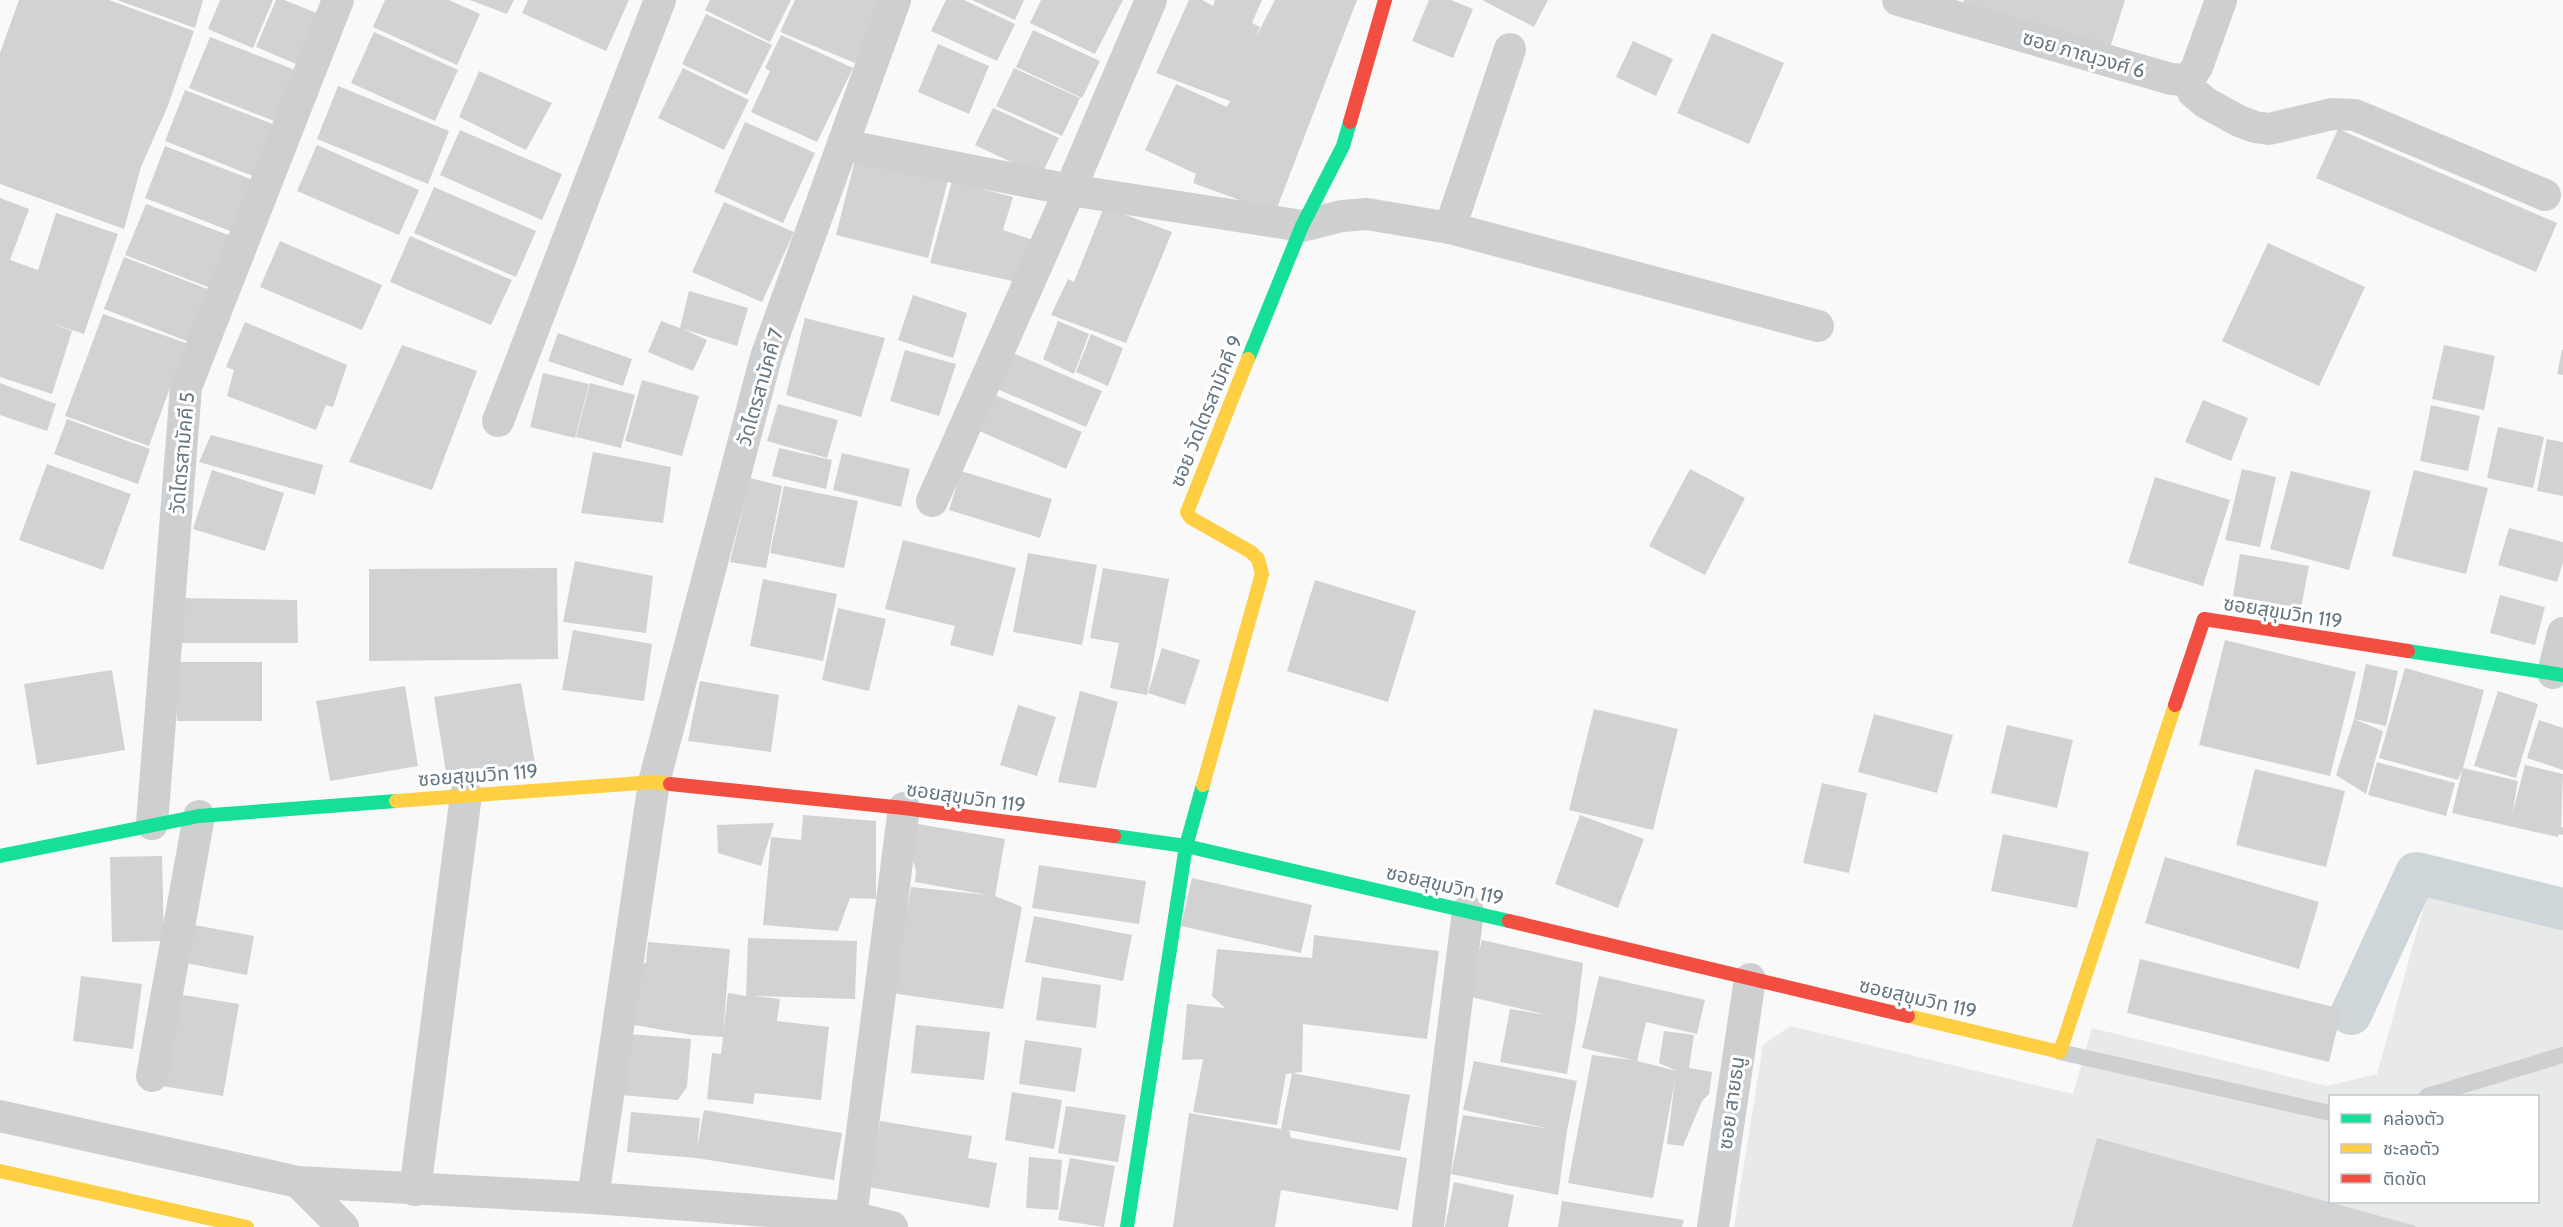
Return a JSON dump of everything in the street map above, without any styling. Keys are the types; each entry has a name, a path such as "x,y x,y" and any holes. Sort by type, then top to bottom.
{"main road":[{"name":"ซอย วัดไตรสามัคคี 9","path":"1186,846 1262,574 1258,559 1251,552 1191,518 1187,512 1188,507 1302,226 1343,146 1384,0"},
{"name":"ซอยสุขุมวิท 119","path":"0,856 199,816 654,782 904,808 1186,846 1468,910 2060,1052 2204,620 2558,674"},
{"path":"1127,1227 1186,846"},
{"path":"0,1171 247,1227"}],"street":[{"name":"วัดไตรสามัคคี 5","path":"152,824 186,387 338,0"},
{"path":"498,421 660,0"},
{"name":"วัดไตรสามัคคี 7","path":"593,1198 654,782 766,357 895,0"},
{"path":"932,501 1070,190 1151,0"},
{"name":"ซอย ภาณุวงศ์ 6","path":"1898,0 2171,79 2187,80"},
{"path":"2221,0 2198,67 2187,80 2193,93 2206,103 2239,121 2255,127 2270,129 2332,114 2355,115 2545,195"},
{"path":"1450,228 1510,49"},
{"path":"843,145 1070,190 1302,226 1342,216 1367,214 1450,228 1818,326"},
{"path":"2558,674 2563,633"},
{"path":"415,1190 466,795"},
{"path":"851,1217 904,808"},
{"path":"152,1076 199,816"},
{"path":"1428,1226 1468,910"},
{"name":"ซอย สายธนู","path":"1713,1227 1750,979"},
{"path":"0,1116 298,1182 593,1198 851,1217 892,1227"},
{"path":"298,1182 343,1227"}],"lane":[{"path":"2060,1052 2329,1113"},
{"path":"2430,1095 2563,1055"}],"shaded area":[{"path":"2431,881 2563,912 2563,1227 1734,1227 1763,1045 1790,1026 2073,1094 2092,1028 2327,1086 2377,1074"}],"building":[{"path":"19,0 109,0 194,31 167,108 141,167 124,229 0,184 0,53"},
{"path":"117,0 203,0 195,28"},
{"path":"220,0 273,0 253,48 208,29"},
{"path":"276,0 284,0 322,15 301,66 256,47"},
{"path":"385,0 449,0 480,14 457,65 373,27"},
{"path":"470,0 514,0 507,14"},
{"path":"528,0 629,0 606,51 522,13"},
{"path":"710,0 791,0 770,42 705,10"},
{"path":"795,0 883,0 855,63 780,32"},
{"path":"946,0 964,0 1015,24 997,61 931,31"},
{"path":"972,0 1024,0 1015,20"},
{"path":"1041,0 1123,0 1095,54 1030,23"},
{"path":"1189,0 1202,0 1213,6 1215,0 1262,0 1252,23 1260,27 1256,37 1275,0 1357,0 1275,213 1193,183 1196,174 1145,150 1176,84 1227,107 1230,101 1156,73"},
{"path":"1429,0 1451,0 1473,9 1453,58 1412,41"},
{"path":"1482,0 1548,0 1534,27"},
{"path":"1964,0 2125,0 2109,51 1962,7"},
{"path":"706,14 772,45 747,95 682,64"},
{"path":"1033,30 1100,61 1082,98 1016,67"},
{"path":"374,32 458,70 435,121 351,83"},
{"path":"1712,33 1784,63 1749,144 1677,113"},
{"path":"781,35 853,68 817,142 751,112 770,71 765,68"},
{"path":"210,37 303,73 282,124 189,88"},
{"path":"1633,41 1673,59 1656,96 1616,77"},
{"path":"938,44 989,66 969,114 918,92"},
{"path":"683,68 749,100 724,150 658,118"},
{"path":"1014,68 1080,98 1062,136 996,106"},
{"path":"479,71 552,103 526,150 459,117"},
{"path":"338,86 449,131 428,184 317,139"},
{"path":"185,90 278,126 258,178 165,141"},
{"path":"993,108 1059,138 1041,176 975,145"},
{"path":"745,122 815,153 783,223 714,192"},
{"path":"2338,129 2557,223 2536,272 2316,178"},
{"path":"460,130 562,174 542,220 440,175"},
{"path":"317,145 419,190 399,235 297,191"},
{"path":"165,146 258,182 238,234 145,198"},
{"path":"856,156 948,180 928,258 836,235"},
{"path":"952,181 1013,197 1003,230 1033,240 1017,282 930,263"},
{"path":"434,187 536,231 516,277 414,233"},
{"path":"0,198 29,209 10,260 38,270 56,213 118,234 84,334 48,322 72,331 52,394 0,377"},
{"path":"724,202 794,232 762,302 692,272"},
{"path":"146,204 239,239 218,291 125,255"},
{"path":"1104,207 1172,232 1126,343 1051,315 1068,279 1074,282"},
{"path":"410,236 512,280 491,325 390,282"},
{"path":"280,241 382,285 362,330 260,287"},
{"path":"2268,243 2365,287 2319,386 2222,341"},
{"path":"124,257 218,293 197,345 104,309"},
{"path":"689,291 748,308 737,346 683,329 707,340 693,371 648,352 661,321 680,328"},
{"path":"913,295 967,313 953,358 898,340"},
{"path":"103,314 186,343 149,446 65,416"},
{"path":"805,318 885,338 861,417 786,395"},
{"path":"1058,321 1089,334 1074,374 1043,359"},
{"path":"245,322 347,365 333,407 326,405 316,430 227,396 234,370 226,367"},
{"path":"558,333 632,359 623,386 548,361"},
{"path":"1091,334 1123,348 1108,386 1076,372"},
{"path":"402,345 477,371 432,490 349,462"},
{"path":"2444,345 2495,356 2484,410 2432,399"},
{"path":"905,350 956,364 939,416 890,401"},
{"path":"2563,350 2563,375 2557,374"},
{"path":"1013,353 1102,391 1086,427 997,389"},
{"path":"543,373 589,384 575,438 530,427"},
{"path":"642,380 699,396 682,456 625,441"},
{"path":"0,383 56,404 47,431 0,415"},
{"path":"590,383 635,395 621,448 576,437"},
{"path":"993,394 1082,432 1066,469 977,430"},
{"path":"2203,400 2248,418 2231,461 2185,442"},
{"path":"778,404 838,420 827,458 767,441"},
{"path":"2431,405 2480,416 2468,471 2420,461"},
{"path":"67,419 150,449 138,484 54,454"},
{"path":"2498,427 2544,437 2533,488 2487,478"},
{"path":"211,435 323,465 315,495 199,462"},
{"path":"2547,439 2563,442 2563,496 2537,491"},
{"path":"779,448 832,460 826,489 772,476"},
{"path":"593,452 671,467 663,523 581,513"},
{"path":"842,453 910,469 901,507 833,490"},
{"path":"47,464 131,494 103,570 19,540"},
{"path":"1690,469 1745,498 1705,575 1649,546"},
{"path":"2242,469 2276,477 2260,547 2225,540"},
{"path":"212,470 284,493 265,551 193,529"},
{"path":"2414,470 2488,488 2466,574 2392,556"},
{"path":"961,471 1052,499 1040,538 949,510"},
{"path":"2291,471 2371,491 2349,570 2270,549"},
{"path":"2155,477 2230,500 2203,586 2128,563"},
{"path":"750,478 782,486 766,568 730,562"},
{"path":"784,486 858,501 844,568 770,553"},
{"path":"2509,528 2563,542 2563,562 2557,582 2498,565"},
{"path":"903,540 1016,568 993,656 950,645 955,626 885,609"},
{"path":"1028,553 1097,565 1082,645 1013,632"},
{"path":"2240,554 2309,566 2301,608 2233,596"},
{"path":"575,561 653,576 646,633 563,622"},
{"path":"557,568 558,659 369,661 369,569"},
{"path":"1103,568 1169,579 1147,695 1110,688 1119,643 1090,638"},
{"path":"763,579 837,594 823,661 750,646"},
{"path":"1315,580 1416,611 1388,702 1287,671"},
{"path":"2500,595 2545,607 2535,645 2490,633"},
{"path":"181,598 297,600 298,643 180,643"},
{"path":"838,608 886,619 869,691 822,680"},
{"path":"573,630 652,644 644,701 562,690"},
{"path":"2225,640 2356,672 2330,776 2199,745"},
{"path":"1162,648 1200,660 1185,705 1148,693"},
{"path":"177,662 262,662 262,721 177,721"},
{"path":"2366,664 2398,671 2386,726 2354,719"},
{"path":"2405,668 2484,690 2458,780 2379,758"},
{"path":"112,670 125,750 37,765 24,684"},
{"path":"700,681 779,695 771,752 688,741"},
{"path":"521,683 535,763 447,778 434,697"},
{"path":"405,686 418,766 330,781 316,701"},
{"path":"1080,691 1118,702 1096,788 1058,782"},
{"path":"2498,691 2538,704 2516,778 2474,766"},
{"path":"1018,705 1056,717 1037,776 1000,765"},
{"path":"1594,709 1678,729 1653,830 1569,810"},
{"path":"1874,714 1953,735 1937,793 1858,772"},
{"path":"2354,719 2383,731 2366,794 2336,775"},
{"path":"2539,720 2563,728 2563,770 2527,758"},
{"path":"2007,725 2073,740 2057,808 1991,793"},
{"path":"2377,762 2455,783 2446,816 2368,795"},
{"path":"2525,765 2563,774 2561,827 2563,827 2563,835 2559,834 2558,837 2452,813 2463,768 2518,781 2512,815"},
{"path":"2255,769 2345,791 2326,867 2236,845"},
{"path":"1822,783 1867,793 1849,873 1803,863"},
{"path":"803,815 876,821 876,899 850,898 838,931 763,925 771,837 801,840"},
{"path":"1580,815 1644,839 1618,908 1555,884"},
{"path":"774,823 761,866 718,853 717,825"},
{"path":"918,824 1005,839 995,896 1022,907 1003,1009 891,993 911,887 988,895 915,882 916,871 912,856"},
{"path":"2003,834 2089,852 2077,908 1991,891"},
{"path":"162,856 164,941 112,942 110,857"},
{"path":"2165,857 2319,902 2299,969 2145,923"},
{"path":"1039,865 1146,881 1139,924 1032,908"},
{"path":"1192,878 1312,905 1301,953 1181,926"},
{"path":"1034,916 1132,935 1123,981 1025,962"},
{"path":"189,924 254,936 247,975 181,962"},
{"path":"1314,935 1439,951 1427,1039 1303,1024 1302,1072 1286,1074 1277,1125 1193,1112 1203,1059 1182,1060 1187,1004 1225,1008 1212,996 1217,949 1312,958"},
{"path":"748,938 857,941 855,999 753,996 780,999 777,1021 829,1027 821,1100 755,1093 753,1104 707,1099 712,1053 721,1054 723,1037 692,1035 628,1024 635,965 646,963 648,942 730,949 723,1033 728,993 746,996"},
{"path":"1482,940 1583,963 1567,1074 1500,1062 1510,1009 1547,1015 1467,996"},
{"path":"2140,959 2342,1009 2329,1062 2127,1013"},
{"path":"81,976 142,984 133,1049 73,1041"},
{"path":"1599,976 1705,1000 1697,1034 1646,1022 1637,1061 1677,1071 1659,1063 1664,1031 1694,1035 1689,1068 1712,1072 1709,1094 1702,1101 1683,1146 1667,1144 1675,1080 1653,1198 1568,1183 1592,1055 1633,1060 1582,1048"},
{"path":"1042,977 1101,985 1096,1028 1036,1020"},
{"path":"177,994 239,1004 223,1096 162,1086"},
{"path":"916,1025 990,1032 984,1080 911,1073"},
{"path":"628,1034 691,1039 687,1087 678,1100 621,1095"},
{"path":"1025,1040 1082,1048 1075,1092 1019,1084"},
{"path":"1474,1061 1577,1081 1558,1195 1451,1174 1463,1115 1551,1129 1463,1110"},
{"path":"1292,1073 1410,1095 1400,1151 1289,1130 1291,1138 1407,1158 1398,1210 1281,1190 1275,1227 1173,1227 1189,1113 1281,1129"},
{"path":"1012,1092 1062,1100 1054,1149 1005,1140"},
{"path":"1066,1106 1126,1115 1118,1162 1058,1153"},
{"path":"704,1110 842,1133 834,1180 696,1158 627,1152 631,1112 700,1118 697,1148"},
{"path":"880,1121 972,1136 968,1158 997,1163 989,1208 868,1187"},
{"path":"2097,1138 2416,1226 2415,1227 2072,1227"},
{"path":"1029,1157 1062,1160 1058,1210 1026,1208"},
{"path":"1070,1158 1115,1166 1104,1227 1058,1220"},
{"path":"1454,1182 1514,1195 1508,1227 1445,1227"},
{"path":"1562,1201 1684,1220 1682,1227 1558,1227"}],"waterway":[{"path":"2351,1014 2416,873 2563,909"}],"traffic: fast":[{"path":"1248,359 1302,226 1343,146 1350,122"},
{"path":"2408,651 2563,675"},
{"path":"1127,1227 1186,846 1203,785"},
{"path":"0,856 199,816 396,801"},
{"path":"1114,836 1186,846 1509,921"}],"traffic: slow":[{"path":"1203,785 1262,574 1258,559 1251,552 1191,518 1187,512 1248,359"},
{"path":"1908,1016 2060,1052 2175,705"},
{"path":"396,801 654,782 670,784"},
{"path":"0,1171 247,1227"}],"traffic: jam":[{"path":"1350,122 1385,0"},
{"path":"2175,705 2204,619 2408,651"},
{"path":"670,784 904,808 1114,836"},
{"path":"1509,921 1908,1016"}]}
